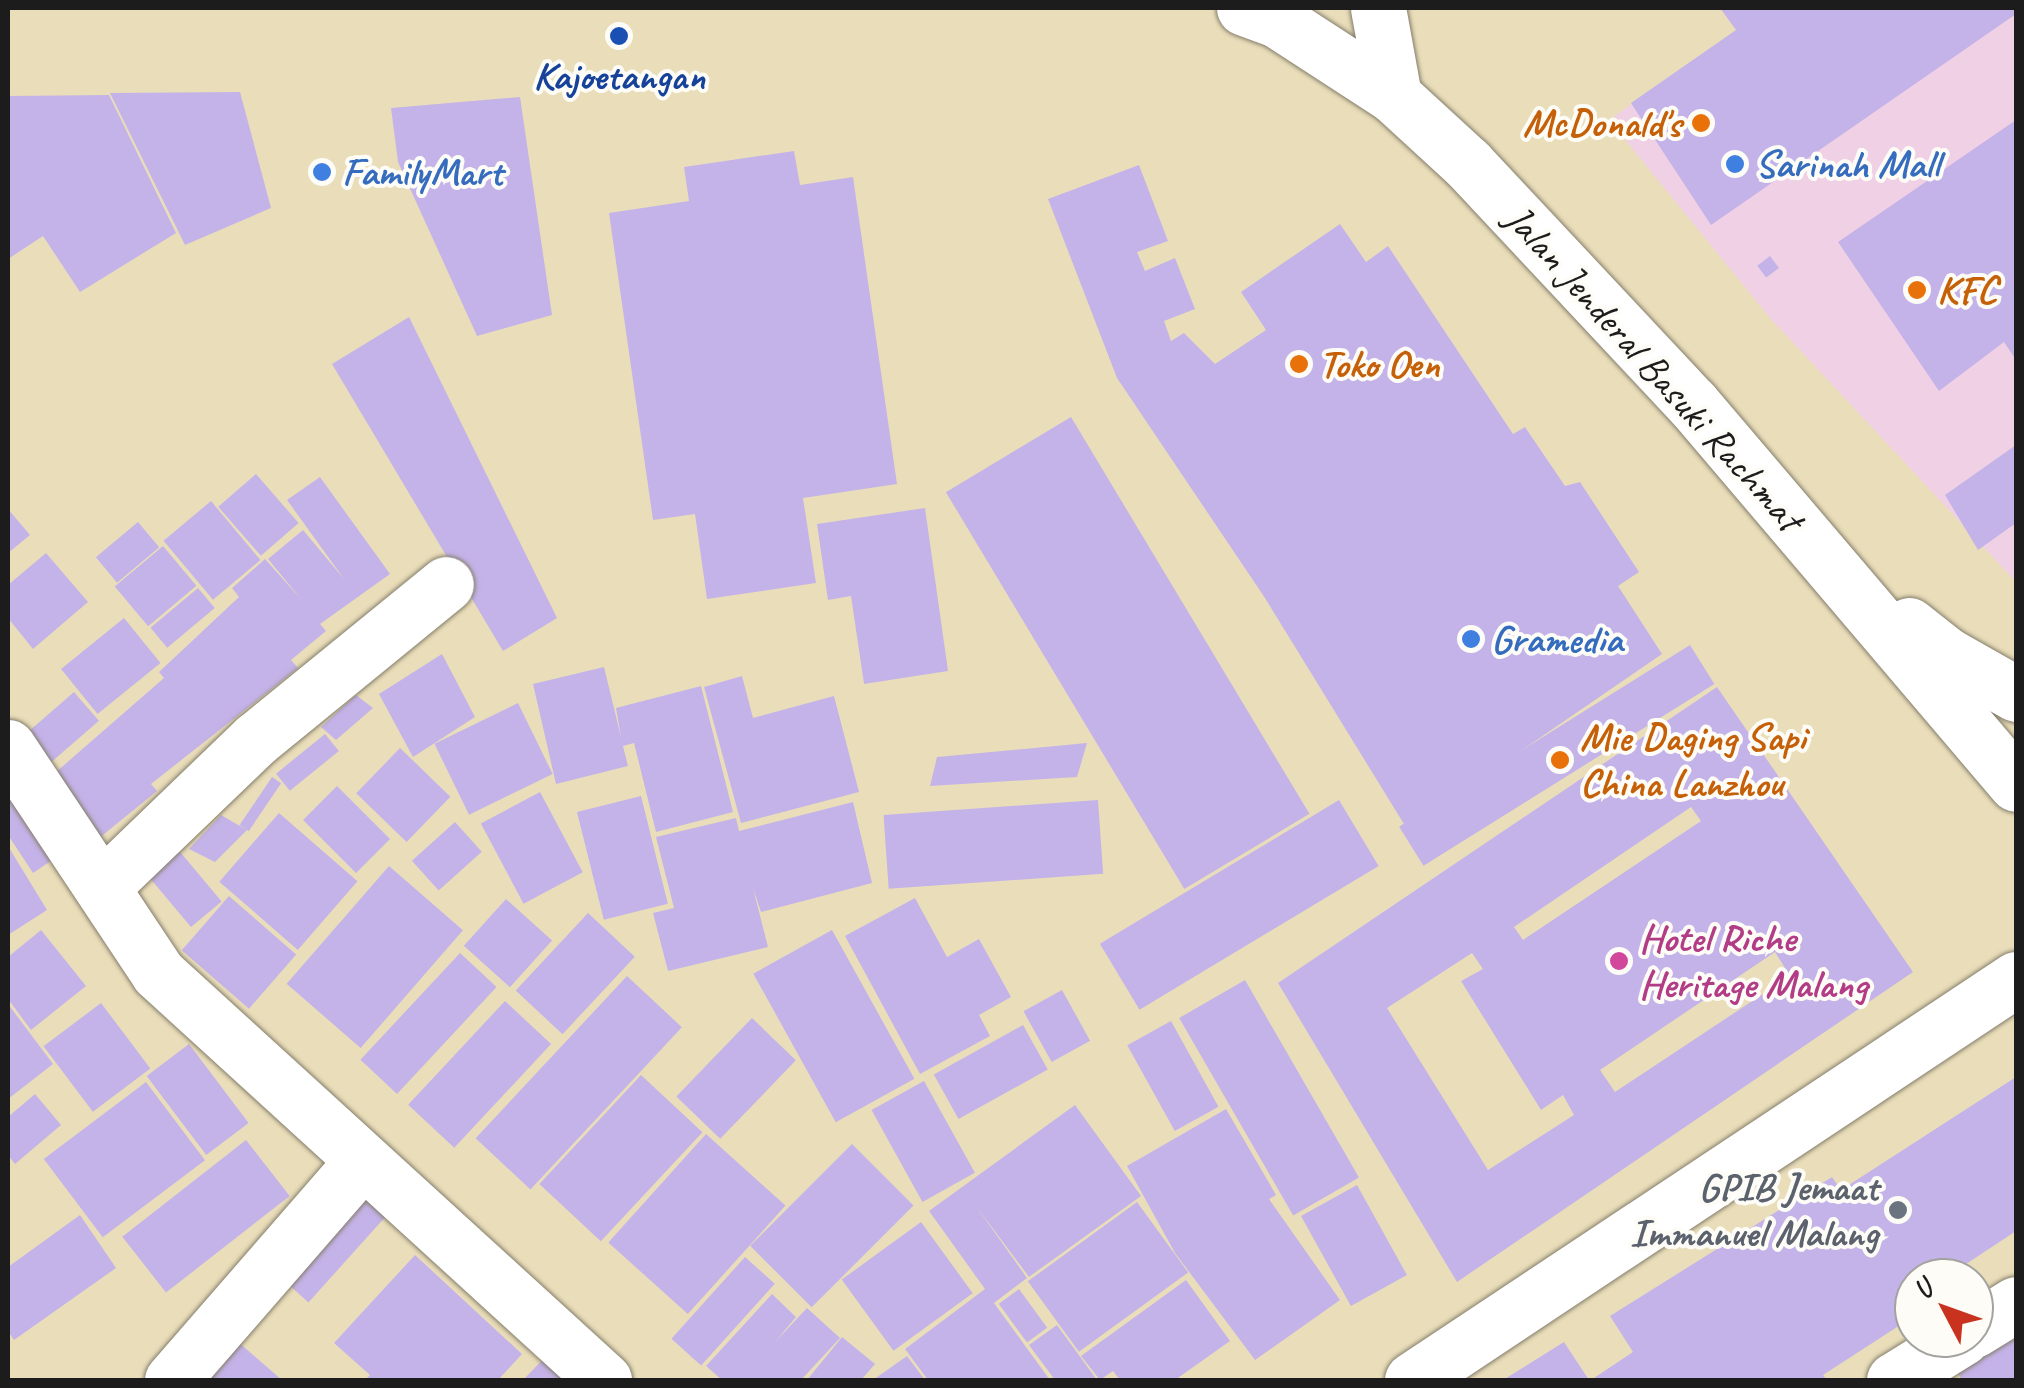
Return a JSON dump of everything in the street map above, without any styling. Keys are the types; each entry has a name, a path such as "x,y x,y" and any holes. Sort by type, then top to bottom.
{"main road":[{"name":"Jalan Jenderal Basuki Rachmat","path":"1244,8 1277,20 1394,96 1468,164 1692,403 2016,784"},
{"path":"1378,8 1394,96"},
{"path":"1824,557 1947,655 2016,694"},
{"path":"102,886 284,715 446,584"},
{"path":"8,746 158,973 604,1380"},
{"path":"1412,1380 2016,980"},
{"path":"172,1380 363,1160"},
{"path":"1994,1318 2016,1304"},
{"path":"1894,1380 1930,1358"}],"shaded area":[{"path":"1768,8 2016,8 2016,582 1770,318 1609,120"}],"building":[{"name":"Sarinah Mall","path":"1720,8 2016,8 2016,14 1711,225 1631,103 1736,30"},
{"path":"240,92 271,208 185,245 110,93"},
{"path":"109,95 176,233 80,292 43,236 8,259 8,96"},
{"path":"520,97 552,315 477,336 398,162 391,108"},
{"name":"Sarinah Mall","path":"2016,120 2016,360 2004,342 1939,391 1838,242"},
{"path":"794,151 800,185 853,177 897,484 803,498 816,583 707,599 695,514 653,520 609,213 689,201 684,167"},
{"path":"1139,165 1168,241 1137,252 1145,271 1175,258 1195,309 1164,321 1171,341 1184,333 1215,364 1266,330 1241,292 1340,224 1366,262 1388,246 1513,434 1525,427 1565,486 1580,482 1639,572 1618,586 1662,654 1407,829 1265,598 1117,378 1048,199"},
{"path":"1770,256 1779,268 1766,278 1757,266"},
{"path":"409,317 557,618 503,651 332,364"},
{"path":"1071,417 1309,814 1184,889 946,492"},
{"path":"2016,445 2016,523 1978,550 1945,495"},
{"path":"256,474 299,523 261,556 218,507"},
{"path":"320,477 390,574 320,624 326,631 291,660 298,668 151,784 157,791 98,839 48,779 164,678 159,672 239,597 232,588 265,559 301,599 268,559 303,530 344,579 287,500"},
{"path":"211,501 260,560 213,600 164,541"},
{"path":"925,508 948,671 864,684 851,596 828,600 817,524"},
{"path":"8,509 30,535 8,553"},
{"path":"138,522 159,547 117,583 96,557"},
{"path":"163,546 196,586 148,626 115,586"},
{"path":"46,553 88,602 33,649 8,618 8,585"},
{"path":"198,588 215,608 167,648 151,628"},
{"path":"124,618 161,663 98,714 61,669"},
{"name":"Mie Daging Sapi China Lanzhou","path":"1690,645 1714,684 1423,866 1399,827"},
{"path":"442,654 475,717 413,757 379,694"},
{"path":"604,667 621,737 616,708 701,686 733,812 656,832 634,743 623,746 628,766 556,784 533,684"},
{"path":"742,676 753,718 834,696 859,792 741,823 704,687"},
{"name":"Hotel Riche Heritage Malang","path":"1717,687 1913,972 1457,1282 1278,983","holes":["1691,807 1701,821 1523,940 1514,927","1775,952 1790,976 1615,1092 1600,1070","1472,953 1483,969 1461,981 1541,1110 1563,1095 1574,1115 1488,1170 1387,1008"]},
{"path":"74,692 99,721 43,769 18,741"},
{"path":"356,695 373,708 336,740 321,727"},
{"path":"518,703 553,774 469,815 434,744"},
{"path":"325,734 339,751 290,791 276,774"},
{"path":"1087,743 1077,777 930,786 937,757"},
{"path":"400,748 450,797 407,842 356,793"},
{"path":"8,765 70,848 33,873 8,835"},
{"path":"272,777 281,783 249,831 240,825"},
{"path":"337,786 390,839 356,873 303,820"},
{"path":"540,792 583,872 524,904 481,823"},
{"path":"641,796 668,904 604,920 577,812"},
{"path":"1098,800 1103,874 889,889 884,815"},
{"path":"1339,800 1379,866 1140,1010 1100,944"},
{"path":"853,802 872,883 761,912 753,888 768,947 668,971 653,913 674,908 656,837 736,818 739,831"},
{"path":"279,813 357,881 298,950 219,882"},
{"path":"221,815 247,830 215,862 189,849"},
{"path":"455,822 482,852 439,891 412,861"},
{"path":"8,846 47,910 8,935"},
{"path":"176,847 222,901 191,927 145,873"},
{"path":"389,866 463,930 361,1048 287,984"},
{"path":"229,896 296,954 249,1009 182,950"},
{"path":"915,898 947,957 979,939 1011,997 979,1015 990,1036 920,1074 845,936"},
{"path":"506,899 552,940 510,987 464,946"},
{"path":"588,913 635,957 563,1034 516,991"},
{"path":"41,930 86,986 31,1030 8,999 8,957"},
{"path":"832,930 914,1079 836,1122 753,974"},
{"path":"460,953 497,987 397,1094 360,1060"},
{"path":"627,976 682,1027 530,1190 476,1138"},
{"path":"1245,980 1359,1177 1293,1215 1179,1018"},
{"path":"1062,990 1090,1041 1052,1062 1024,1011"},
{"path":"505,1001 551,1044 454,1148 408,1105"},
{"path":"101,1003 150,1068 93,1112 43,1046"},
{"path":"8,1004 53,1064 8,1099"},
{"path":"752,1018 796,1060 720,1139 676,1096"},
{"path":"1171,1021 1219,1107 1175,1131 1127,1045"},
{"path":"1023,1025 1048,1070 959,1119 934,1074"},
{"path":"189,1044 249,1123 206,1155 147,1076"},
{"path":"641,1075 702,1132 601,1241 539,1184"},
{"name":"GPIB Jemaat Immanuel Malang","path":"2016,1077 2016,1231 1975,1258 1894,1258 1894,1329 1823,1375 1827,1380 1591,1380 1633,1352 1610,1316 1832,1177 1841,1190"},
{"path":"924,1081 975,1173 922,1202 872,1110"},
{"path":"146,1082 205,1160 103,1237 44,1159"},
{"path":"35,1094 61,1125 15,1164 8,1155 8,1117"},
{"path":"1075,1105 1141,1196 1029,1277 976,1206 1027,1278 994,1303 1050,1380 928,1380 905,1349 985,1289 929,1211"},
{"path":"1226,1109 1276,1195 1269,1199 1340,1300 1255,1360 1175,1253 1127,1166"},
{"path":"706,1134 786,1206 688,1314 608,1242"},
{"path":"246,1140 290,1196 166,1293 122,1237"},
{"path":"852,1144 914,1206 812,1307 750,1246"},
{"path":"1357,1185 1407,1275 1351,1306 1301,1216"},
{"path":"376,1187 396,1205 308,1302 288,1284"},
{"path":"1137,1202 1188,1272 1079,1352 1028,1281"},
{"path":"80,1215 116,1268 14,1340 8,1331 8,1267"},
{"path":"921,1222 973,1293 893,1351 842,1280"},
{"path":"415,1255 522,1354 498,1380 365,1380 370,1375 334,1343"},
{"path":"745,1257 775,1284 701,1366 671,1339"},
{"path":"1186,1280 1230,1341 1175,1380 1120,1380 1113,1371 1100,1380 1081,1356"},
{"path":"1019,1289 1047,1328 1027,1343 999,1304"},
{"path":"772,1294 796,1317 775,1342 807,1308 840,1338 801,1380 722,1380 706,1366"},
{"path":"2016,1321 2016,1380 1962,1380 1952,1364 1961,1358 1994,1358 1994,1336"},
{"path":"1057,1325 1097,1380 1055,1380 1029,1345"},
{"path":"842,1337 875,1364 861,1380 807,1380"},
{"path":"236,1340 282,1380 198,1380"},
{"path":"1564,1342 1589,1380 1503,1380"},
{"path":"555,1347 591,1380 523,1380"},
{"path":"907,1356 925,1380 873,1380"}],"place":[{"name":"Kajoetangan","path":"619,36"},
{"name":"McDonald's","path":"1701,123"},
{"name":"Sarinah Mall","path":"1735,164"},
{"name":"FamilyMart","path":"322,172"},
{"name":"KFC","path":"1917,290"},
{"name":"Toko Oen","path":"1299,364"},
{"name":"Gramedia","path":"1471,639"},
{"name":"Mie Daging Sapi China Lanzhou","path":"1560,760"},
{"name":"Hotel Riche Heritage Malang","path":"1619,961"},
{"name":"GPIB Jemaat Immanuel Malang","path":"1898,1210"}]}
